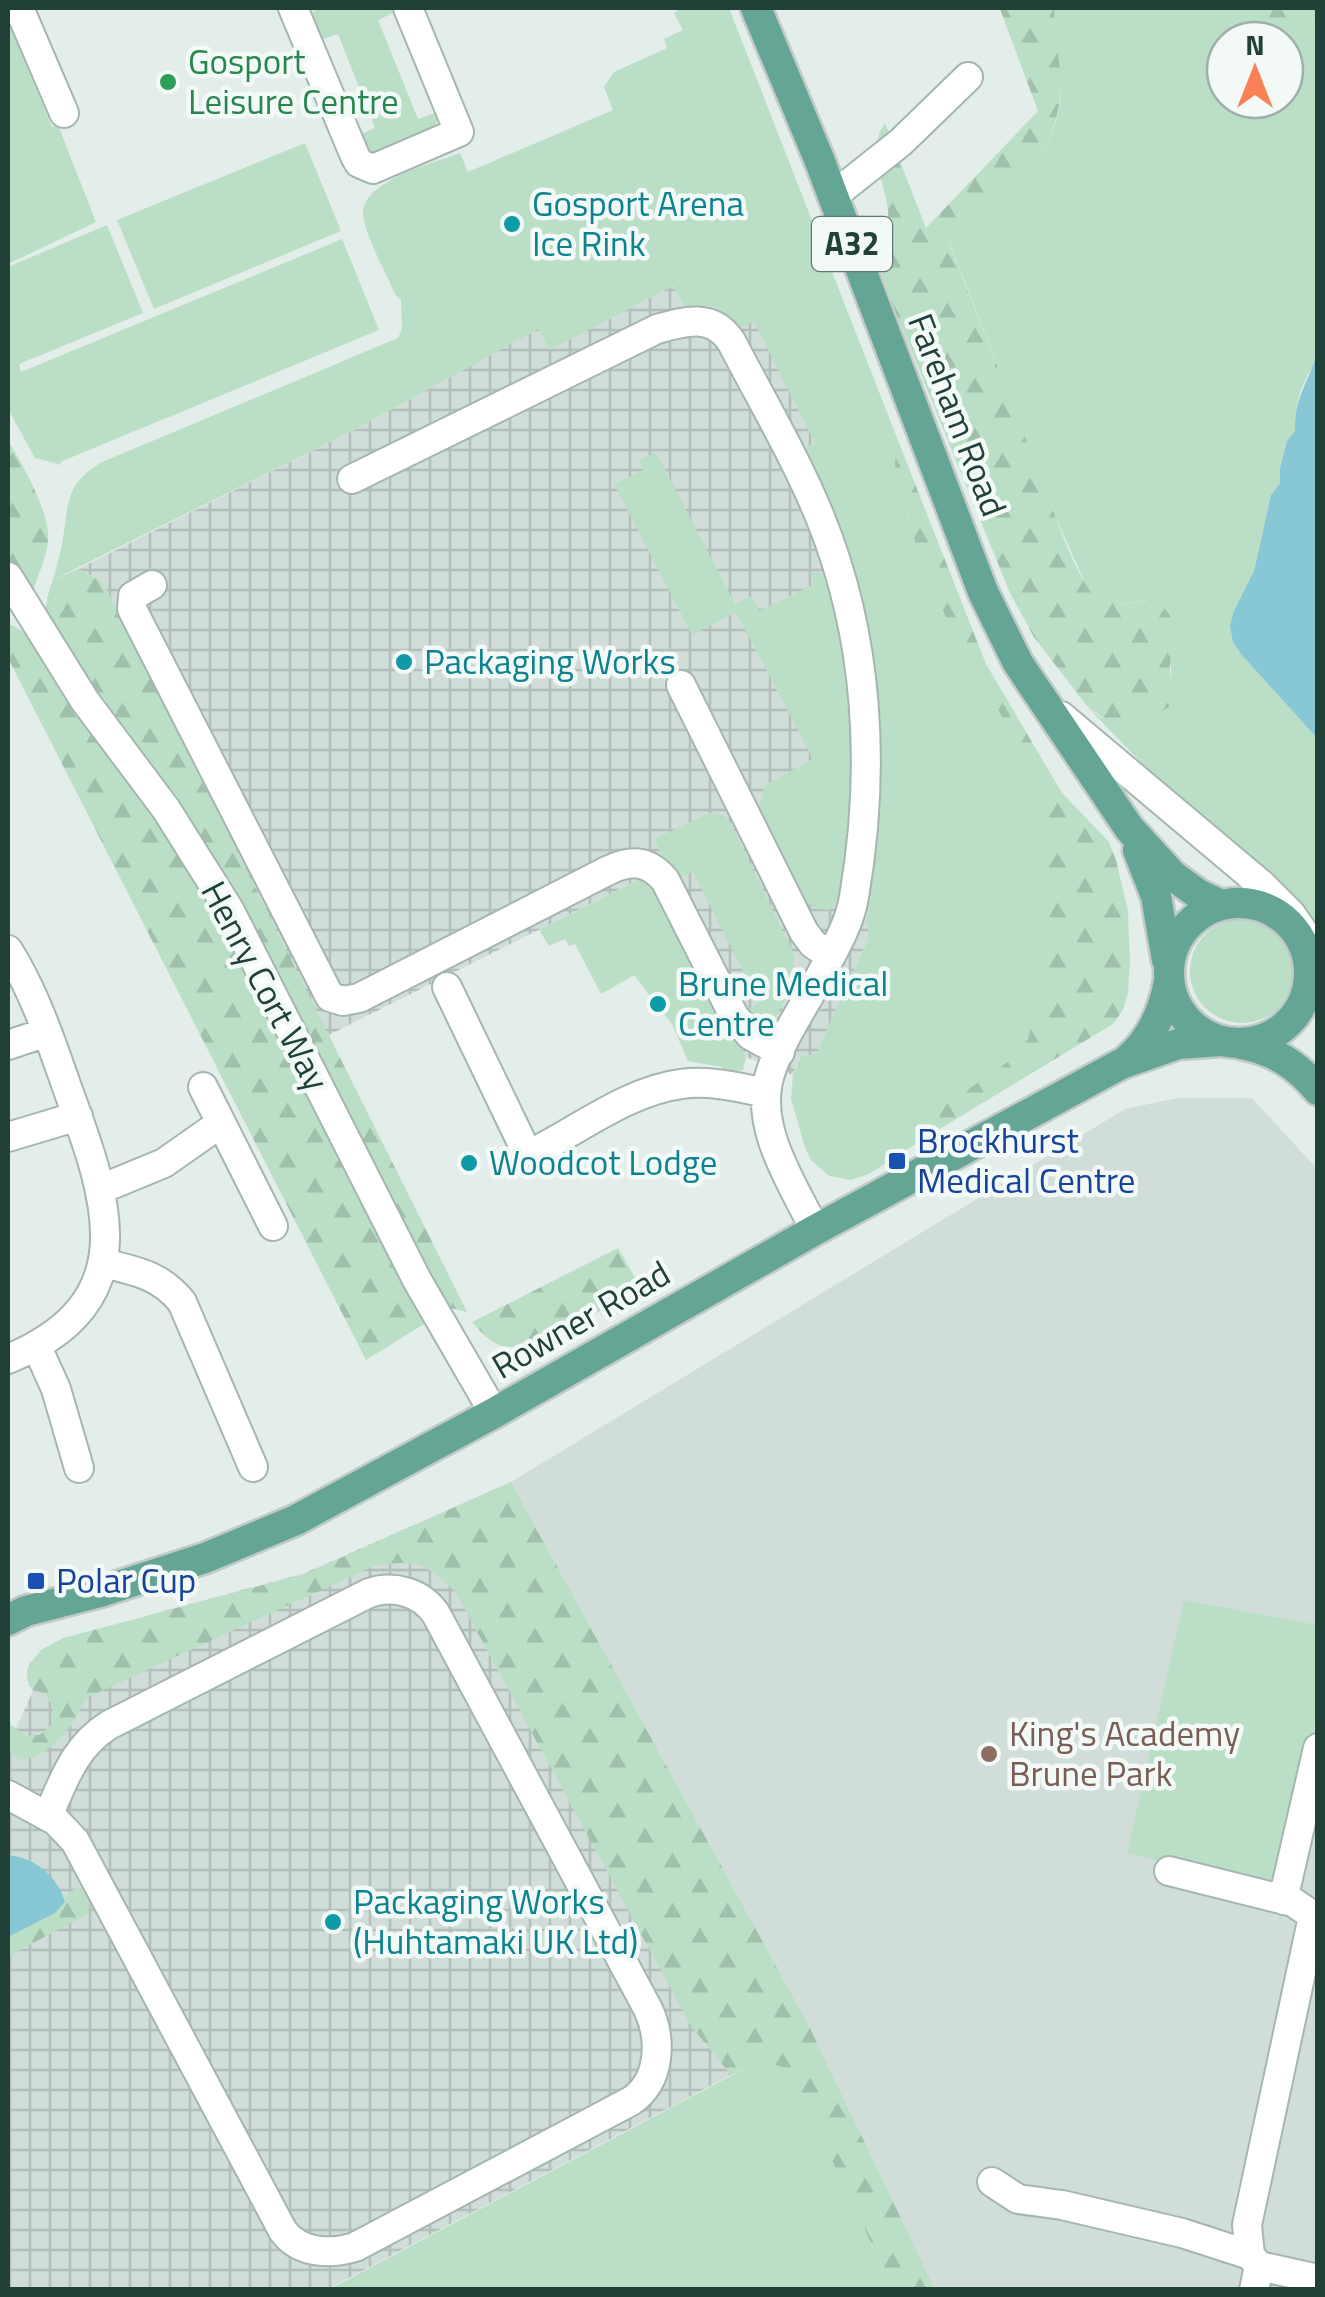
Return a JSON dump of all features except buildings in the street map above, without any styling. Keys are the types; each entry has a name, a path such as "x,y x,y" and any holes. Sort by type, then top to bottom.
{"main road":[{"name":"Fareham Road","path":"756,8 834,196 983,592 1018,663 1129,828 1172,875 1221,905"},
{"name":"Fareham Road","path":"1129,828 1156,896 1168,977"},
{"path":"1318,961 1283,918 1243,903 1221,905 1187,925 1173,947 1168,977 1174,1001 1185,1019 1201,1033 1273,1052 1296,1067 1318,1090"},
{"path":"1230,1042 1275,1034 1301,1006 1309,970 1308,944"},
{"name":"Rowner Road","path":"1121,1064 1141,1047 1157,1020 1166,1000 1168,977"},
{"name":"Rowner Road","path":"8,1616 242,1544 320,1508 815,1230 1121,1064 1178,1044 1230,1042"}],"street":[{"path":"19,8 64,113"},
{"path":"293,8 355,156 359,163 372,169 459,132 408,8"},
{"path":"834,196 901,142 968,77"},
{"path":"352,479 650,332 693,320 708,321 723,330 803,478 820,518 834,555 859,658 866,731 864,807 851,910 780,1052 766,1093 771,1135 815,1230"},
{"name":"Henry Cort Way","path":"8,577 85,701 166,808 230,911 416,1280 494,1413"},
{"path":"152,585 133,596 132,609 330,996 343,1001 359,998 607,870 641,862 665,880 734,1016 750,1034 780,1052"},
{"path":"681,685 804,932 831,956"},
{"path":"1044,702 1262,885 1291,914 1308,944"},
{"path":"8,950 29,986 78,1116 101,1188 106,1232 103,1263 90,1295 70,1324 37,1347 8,1359"},
{"path":"447,986 526,1151 540,1149 627,1103 674,1084 723,1084 766,1093"},
{"path":"8,1046 47,1032"},
{"path":"203,1086 273,1226"},
{"path":"8,1137 78,1116"},
{"path":"101,1188 164,1163 221,1123"},
{"path":"103,1263 148,1274 168,1285 182,1302 252,1466"},
{"path":"37,1347 56,1389 79,1468"},
{"path":"8,1794 48,1816 68,1831 80,1848 283,2231 299,2246 328,2252 355,2246 631,2101 650,2080 657,2036 648,2009 436,1614 428,1603 412,1594 387,1588 370,1592 109,1725 88,1740 74,1757 48,1816"},
{"path":"1284,1900 1318,1748"},
{"path":"1169,1871 1293,1902 1310,1913 1312,1928 1247,2225 1254,2270"},
{"path":"992,2182 1018,2199 1062,2205 1182,2234 1254,2270 1318,2278"}],"shaded area":[{"path":"673,286 686,310 712,307 728,315 739,328 754,321 816,443 802,450 843,544 866,885 872,887 866,921 870,935 816,1054 796,1066 793,1075 746,1057 642,878 327,1036 105,587 78,569 356,429 539,328 551,349"},
{"name":"King's Academy Brune Park","path":"1178,1098 1252,1098 1317,1169 1317,2289 935,2289 809,2026 511,1482 1125,1109"},
{"path":"511,1482 791,2043 328,2289 8,2289 8,1746 33,1691 26,1677 30,1663 41,1650 156,1613 305,1573"}],"green space":[{"path":"321,8 391,8 393,13 378,20 418,119 435,113 435,127 379,153 366,149 359,135 375,128 338,34 321,40 310,13"},
{"path":"677,8 729,8 897,438 908,516 1053,795 1054,967 1031,1051 925,1138 869,1174 851,1180 829,1176 811,1160 791,1099 793,1075 802,1056 816,1054 870,935 866,921 872,887 866,885 874,787 801,450 815,443 754,322 739,328 716,308 686,310 673,286 550,350 538,329 356,429 53,580 72,492 100,463 398,338 402,329 401,300 381,265 364,221 366,201 375,191 402,174 460,153 468,172 613,110 604,87 614,72 667,48 664,39 683,30 674,13"},
{"path":"1055,8 1240,8 1240,18 1266,20 1205,20 1205,120 1305,120 1305,23 1317,24 1317,353 1300,394 1295,431 1287,441 1280,483 1271,495 1254,571 1234,611 1233,642 1317,738 1317,936 1086,705 1101,718 1187,694 1172,683 1170,657 1146,601 1109,605 1096,599 1086,585 949,241 1024,175 1051,133 1059,110 1061,84"},
{"path":"1055,8 1061,84 1050,134 1024,175 949,242 1066,545 1088,588 1108,603 1152,602 1169,614 1173,624 1172,679 1189,694 1156,715 1127,725 1111,724 1086,705 1034,637 1010,593 887,291 870,235 883,228 888,219 877,151 878,136 885,123 926,228 1038,111 1000,9"},
{"path":"1240,8 1317,8 1317,24 1305,20 1239,18"},
{"path":"8,22 52,127 58,125 96,222 8,264"},
{"path":"305,143 341,231 154,309 117,220"},
{"path":"107,225 143,313 19,364 21,372 342,239 379,330 60,462 62,465 35,458 8,409 8,267"},
{"path":"897,438 986,664 1062,793 1109,842 1128,911 1128,993 1113,1024 925,1138 925,1124 930,1116 1015,1057 1028,1039 1050,944 1046,800 922,566 895,467"},
{"path":"8,440 40,503 48,542 32,594 8,602"},
{"path":"656,452 735,604 751,596 759,611 814,584 810,572 821,573 831,598 846,690 851,800 841,888 830,910 817,909 806,902 758,812 765,785 813,759 736,612 692,635 614,484 643,470 639,460"},
{"path":"78,569 105,587 467,1312 450,1308 366,1360 8,658 8,623 36,639 53,580"},
{"path":"711,812 730,822 794,954 785,999 764,1024 752,1022 742,1012 759,1003 693,872 674,880 654,839"},
{"path":"642,878 654,884 738,1040 746,1057 743,1070 722,1072 722,1067 688,1061 672,1024 634,975 601,994 575,944 569,946 565,939 549,946 539,930"},
{"path":"1242,919 1262,923 1279,934 1290,951 1294,971 1290,991 1279,1008 1262,1019 1242,1023 1222,1019 1205,1008 1194,991 1190,971 1194,951 1205,934 1222,923"},
{"path":"618,1248 640,1286 554,1336 518,1347 503,1346 486,1337 472,1322"},
{"path":"511,1482 809,2026 935,2289 893,2289 789,2070 760,2064 731,2075 691,2026 456,1593 429,1569 400,1563 374,1566 86,1698 68,1729 42,1753 19,1760 8,1749 8,1713 11,1725 27,1736 40,1735 52,1724 53,1706 45,1695 29,1686 27,1670 41,1650 63,1638 305,1574"},
{"path":"1184,1600 1317,1625 1317,1711 1279,1889 1127,1853"},
{"path":"82,1889 91,1897 88,1914 8,1956 8,1937 62,1907 68,1893"},
{"path":"769,2061 789,2070 893,2289 328,2290 753,2064"}],"water":[{"path":"1317,353 1317,738 1241,654 1233,642 1230,626 1254,571 1271,495 1280,483 1287,441 1295,431 1299,399"},
{"path":"8,1855 44,1870 57,1884 65,1902 55,1913 8,1937"}],"place":[{"name":"Gosport Leisure Centre","path":"168,82"},
{"name":"Gosport Arena Ice Rink","path":"512,224"},
{"name":"Packaging Works","path":"404,662"},
{"name":"Brune Medical Centre","path":"658,1004"},
{"name":"Brockhurst Medical Centre","path":"897,1161"},
{"name":"Woodcot Lodge","path":"469,1163"},
{"name":"Polar Cup","path":"36,1581"},
{"name":"King's Academy Brune Park","path":"989,1754"},
{"name":"Packaging Works (Huhtamaki UK Ltd)","path":"333,1922"}]}
